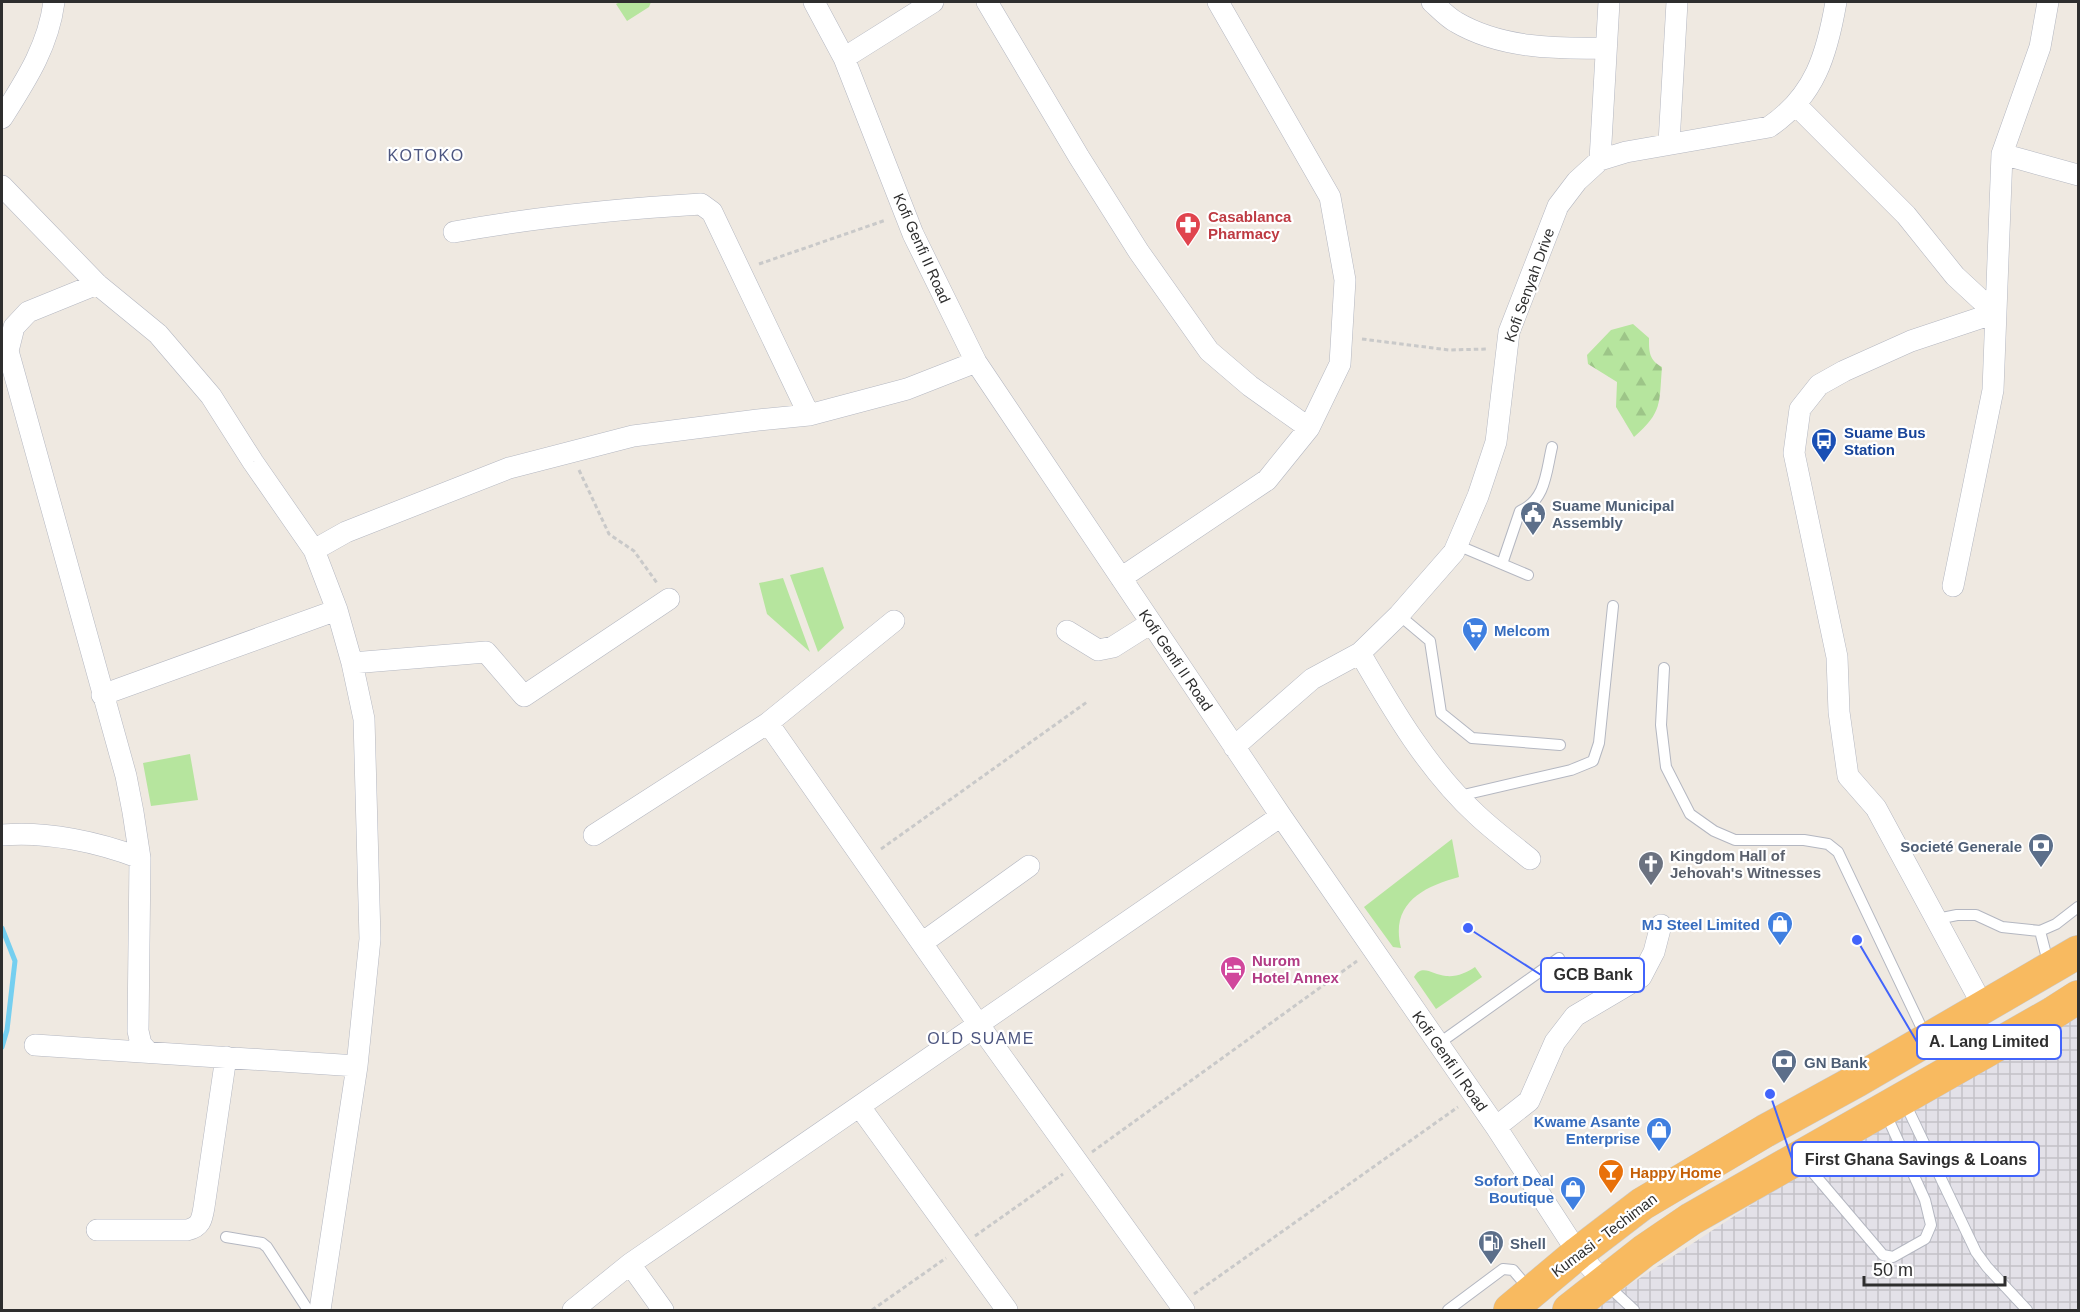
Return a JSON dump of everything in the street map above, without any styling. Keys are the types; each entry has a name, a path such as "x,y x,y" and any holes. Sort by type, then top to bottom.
{"highway":[{"name":"Kumasi - Techiman","path":"1521,1301 1578,1252 1642,1204 1686,1176 2079,952"},
{"path":"1569,1311 1644,1251 1691,1219 2079,997"}],"street":[{"path":"2,118 34,66 52,19 54,2"},
{"name":"Kofi Genfi II Road","path":"814,2 844,58 904,213 976,362 1234,747 1496,1127 1578,1252 1604,1282"},
{"path":"844,58 933,2"},
{"path":"987,2 1139,252 1209,351 1250,386 1309,428"},
{"path":"1121,578 1267,480 1309,428 1340,364 1345,280 1330,197 1218,2"},
{"path":"1432,2 1455,22 1498,40 1561,48 1605,48"},
{"path":"1600,160 1609,2"},
{"path":"1669,143 1677,2"},
{"name":"Kofi Senyah Drive","path":"1234,747 1312,679 1360,652 1399,615 1454,552 1478,496 1496,442 1509,332 1558,206 1577,181 1600,160 1626,152 1769,127 1796,105 1818,70 1830,40 1836,2"},
{"path":"1953,586 1993,390 2002,154 2040,47 2048,2"},
{"path":"1796,105 1906,215 1955,276 1995,313"},
{"path":"2002,154 2079,175"},
{"path":"2,186 97,284 158,334 211,396 314,550 338,610 364,718 369,927 357,1066 320,1311"},
{"path":"454,232 573,214 701,204 712,212 808,415"},
{"path":"97,284 28,312 14,327 8,351 126,776 140,858 138,1031 141,1044 148,1052"},
{"path":"1983,1006 1876,808 1848,776 1839,712 1837,657 1794,453 1800,409 1819,385 1911,340 1995,313"},
{"path":"314,550 346,532 509,468 633,436 808,415 908,389 976,362"},
{"path":"352,663 486,652 524,696 669,599"},
{"path":"102,695 338,610"},
{"path":"594,835 768,723 894,621"},
{"path":"1067,632 1098,650 1113,647 1151,623"},
{"path":"1360,652 1392,709 1436,771 1476,815 1530,859"},
{"path":"768,723 979,1025 1182,1307"},
{"path":"573,1311 630,1264 1281,816"},
{"path":"2,835 84,840 140,858"},
{"path":"922,943 1029,866"},
{"path":"1496,1127 1529,1101 1555,1042 1575,1016 1641,977 1654,952 1661,926"},
{"path":"35,1045 357,1066"},
{"path":"97,1230 187,1230 199,1225 204,1207 226,1057"},
{"path":"860,1107 1008,1311"},
{"path":"630,1264 663,1311"}],"lane":[{"path":"1502,564 1520,511 1531,506 1540,495 1552,447"},
{"path":"1457,545 1528,575"},
{"path":"1459,796 1571,770 1593,761 1599,743 1613,606"},
{"path":"1399,615 1430,641 1441,713 1472,738 1560,745"},
{"path":"1664,668 1661,725 1666,767 1690,814 1714,831 1735,840 1804,840 1828,844 1838,852 1927,1039"},
{"path":"1937,919 1957,915 1976,915 2002,927 2040,931 2056,924 2079,907"},
{"path":"2040,931 2050,968"},
{"path":"1438,1044 1559,958"},
{"path":"1800,1156 1882,1255 1893,1257 1925,1239 1931,1225 1893,1103"},
{"path":"1893,1103 1976,1252 2021,1309"},
{"path":"226,1237 262,1243 267,1247 308,1311"},
{"path":"1448,1311 1503,1269 1513,1270 1521,1301"},
{"path":"1604,1282 1634,1311"}],"path":[{"path":"740,271 904,213"},
{"path":"1342,336 1449,350 1506,349"},
{"path":"570,452 609,534 634,551 669,599"},
{"path":"865,861 1087,702"},
{"path":"872,1311 1373,950"},
{"path":"1182,1307 1474,1096"}],"shaded area":[{"path":"2078,1012 2078,1310 1591,1310 1783,1184"}],"green space":[{"path":"651,2 649,7 627,21 616,4"},
{"path":"1633,324 1649,338 1651,355 1654,361 1662,367 1658,406 1650,421 1634,437 1616,407 1617,382 1588,364 1587,355 1611,330"},
{"path":"823,567 844,628 818,652 790,575"},
{"path":"783,578 810,652 767,614 759,583"},
{"path":"190,754 198,800 151,806 143,763"},
{"path":"1452,839 1459,877 1433,886 1412,900 1400,920 1401,948 1393,947 1364,907"},
{"path":"1475,967 1482,977 1436,1009 1414,977 1424,970 1454,976"}],"waterway":[{"path":"2,928 15,961 7,1030 2,1047"}],"place":[{"name":"Casablanca Pharmacy","path":"1188,248"},
{"name":"Suame Bus Station","path":"1824,464"},
{"name":"Suame Municipal Assembly","path":"1533,537"},
{"name":"Melcom","path":"1475,653"},
{"name":"Societé Generale","path":"2041,869"},
{"name":"Kingdom Hall of Jehovah's Witnesses","path":"1651,887"},
{"name":"GCB Bank","path":"1468,928"},
{"name":"A. Lang Limited","path":"1857,940"},
{"name":"MJ Steel Limited","path":"1780,947"},
{"name":"Nurom Hotel Annex","path":"1233,992"},
{"name":"GN Bank","path":"1784,1085"},
{"name":"First Ghana Savings & Loans","path":"1770,1094"},
{"name":"Kwame Asante Enterprise","path":"1659,1153"},
{"name":"Happy Home","path":"1611,1195"},
{"name":"Sofort Deal Boutique","path":"1573,1212"},
{"name":"Shell","path":"1491,1266"}],"district":[{"name":"KOTOKO","path":"426,155"},
{"name":"OLD SUAME","path":"981,1038"}]}
